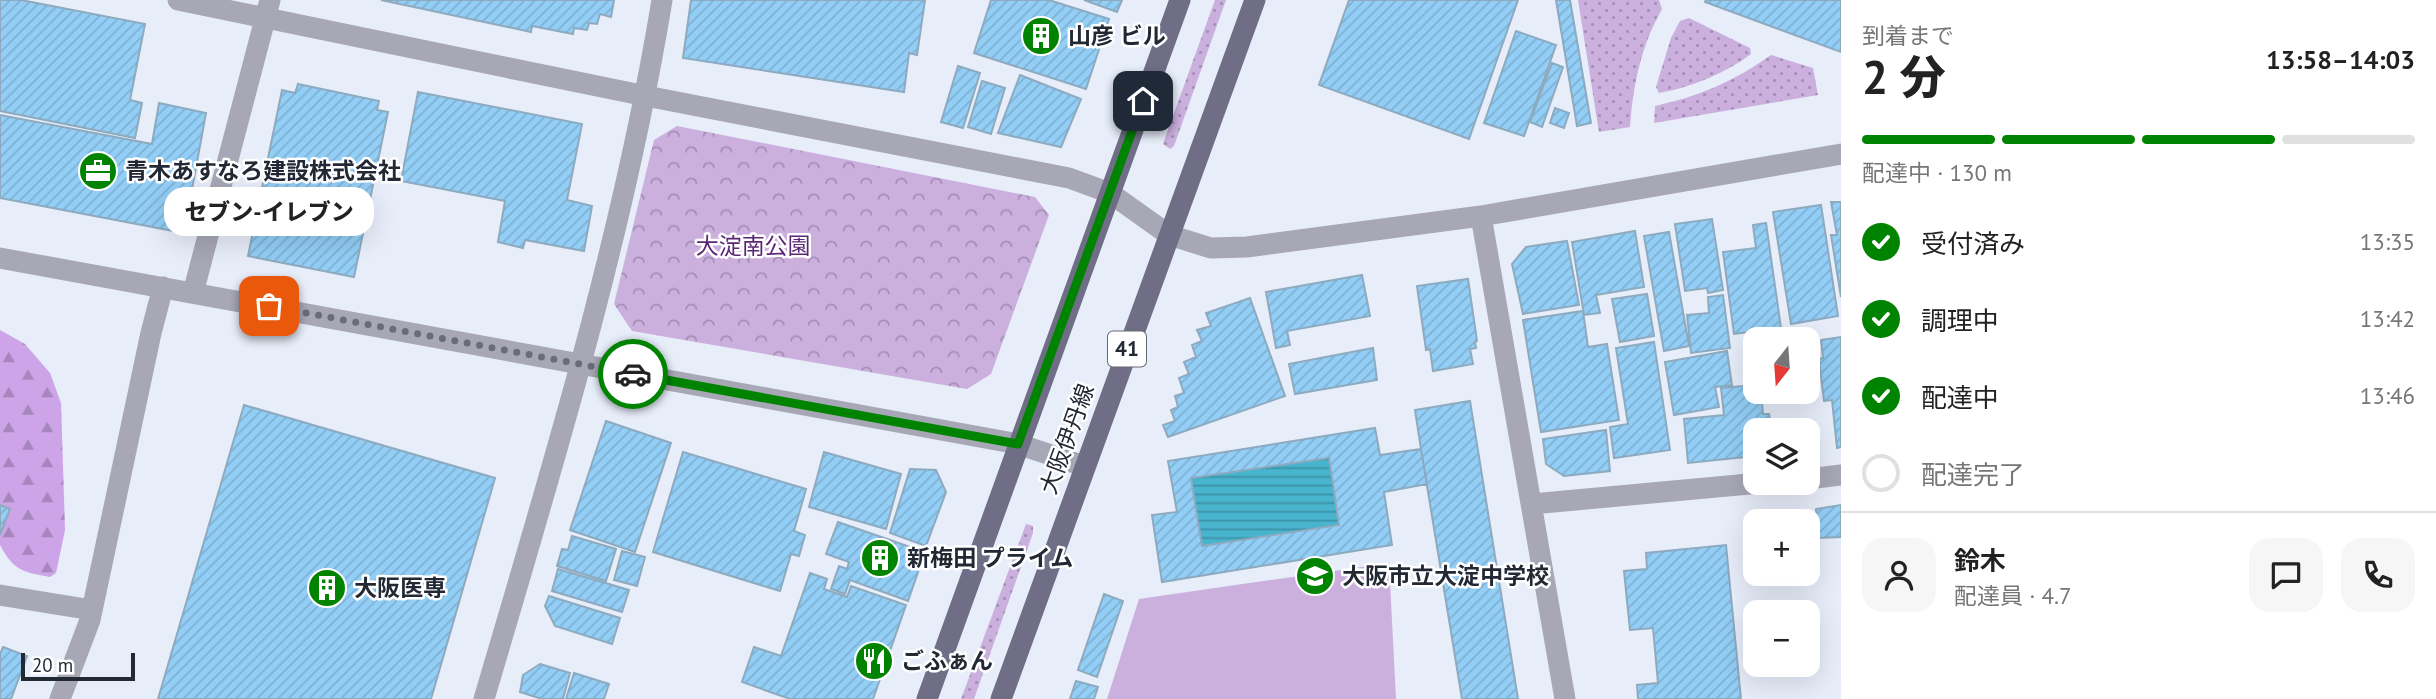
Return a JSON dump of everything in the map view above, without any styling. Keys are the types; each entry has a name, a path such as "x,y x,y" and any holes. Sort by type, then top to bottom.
{"main road":[{"name":"大阪伊丹線","path":"927,699 1180,0"},
{"name":"大阪伊丹線","path":"1001,699 1255,0"}],"street":[{"path":"178,0 268,8 646,96 1069,178 1110,193 1169,235 1211,247 1247,247 1481,216 1841,153"},
{"path":"484,699 582,365 646,96 662,0"},
{"path":"193,293 268,8"},
{"path":"1481,216 1565,699"},
{"path":"0,258 1018,444 1084,466"},
{"path":"60,699 92,610 163,287"},
{"path":"1820,478 1841,475"},
{"path":"1532,504 1743,485"},
{"path":"1,600 92,610"}],"green space":[{"path":"1215,0 1226,0 1174,146 1170,149 1163,144"},
{"path":"1578,0 1659,0 1662,9 1639,66 1630,127 1599,132"},
{"path":"1689,18 1750,48 1751,54 1707,79 1659,93 1656,87 1671,38 1680,21"},
{"path":"1771,55 1813,68 1818,95 1654,123 1655,106 1715,87 1744,73"},
{"name":"大淀南公園","path":"677,126 1035,197 1049,215 991,374 967,389 632,331 614,304 654,140"},
{"path":"0,330 25,344 50,373 61,403 65,530 56,573 50,577 14,565 0,545"},
{"path":"1026,524 1033,526 1033,533 974,699 961,699"},
{"path":"1389,563 1396,699 1107,699 1139,599"}],"water":[{"path":"1329,458 1339,525 1202,546 1191,478"}],"building":[{"path":"0,0 21,0 145,24 130,100 142,103 135,138 0,111"},
{"path":"381,0 614,0 611,17 600,14 597,24 589,23 587,30 574,28 573,34 532,26 531,32"},
{"path":"691,0 925,0 917,55 909,53 904,92 683,58"},
{"name":"山彦 ビル","path":"991,0 1049,0 1109,19 1086,89 974,53"},
{"path":"1084,0 1122,0 1117,12"},
{"path":"1349,0 1518,0 1469,139 1319,85"},
{"path":"1556,0 1570,0 1591,123 1577,126"},
{"path":"1841,0 1841,52 1705,2"},
{"path":"1516,31 1556,45 1524,136 1484,123"},
{"path":"1552,63 1563,67 1542,127 1530,122"},
{"path":"958,66 980,73 963,128 941,122"},
{"path":"1020,75 1081,99 1061,147 998,133"},
{"path":"982,81 1005,88 991,134 968,127"},
{"path":"298,84 379,101 377,110 388,112 354,277 248,256 282,90 295,93"},
{"path":"418,92 582,124 567,200 592,206 584,251 525,240 523,248 498,242 505,201 401,181"},
{"name":"青木あすなろ建設株式会社","path":"159,103 206,113 184,233 0,198 0,115 152,144"},
{"path":"1555,108 1569,113 1564,128 1550,123"},
{"path":"1831,202 1841,202 1841,297 1831,235 1837,235"},
{"path":"1821,205 1838,316 1791,324 1773,212"},
{"path":"1712,219 1723,290 1708,293 1707,288 1685,291 1675,224"},
{"path":"1766,223 1781,327 1743,327 1743,333 1734,334 1723,252 1756,248 1753,225"},
{"path":"1635,231 1644,287 1596,295 1600,313 1584,315 1572,242"},
{"path":"1669,232 1689,346 1664,351 1644,236"},
{"path":"1567,241 1579,305 1523,314 1512,264 1526,247"},
{"path":"1362,275 1370,316 1287,331 1290,345 1276,348 1266,292"},
{"path":"1468,279 1477,341 1476,348 1470,349 1473,364 1433,371 1430,349 1426,350 1417,286"},
{"path":"1647,294 1654,336 1620,342 1612,299"},
{"path":"1723,295 1730,348 1691,353 1687,315 1709,313 1708,297"},
{"path":"1250,298 1285,396 1168,437 1163,425 1175,421 1171,410 1178,407 1175,396 1184,393 1179,378 1189,374 1184,362 1196,357 1192,345 1202,341 1197,330 1211,326 1206,313"},
{"path":"1583,311 1588,347 1607,344 1619,420 1541,432 1523,320"},
{"path":"1841,337 1841,447 1837,448 1832,400 1824,401 1820,367 1820,359 1823,358 1821,340"},
{"path":"1654,342 1670,450 1614,458 1610,427 1628,424 1616,348"},
{"path":"1373,348 1377,380 1295,394 1289,364"},
{"path":"1727,351 1732,385 1715,387 1719,407 1674,415 1665,362"},
{"path":"1743,386 1743,404 1762,404 1763,414 1769,414 1770,418 1743,418 1743,457 1688,463 1684,419 1724,415 1721,388"},
{"path":"1470,401 1518,699 1462,699 1421,449 1415,410"},
{"name":"大阪医専","path":"244,405 495,478 431,699 158,699"},
{"path":"606,421 671,443 635,552 570,530"},
{"path":"1375,428 1380,455 1421,449 1427,484 1384,492 1392,545 1162,582 1152,515 1177,512 1168,461","holes":["1329,458 1339,525 1202,546 1191,478"]},
{"path":"1606,430 1610,471 1564,476 1546,464 1543,439"},
{"path":"683,452 806,489 794,531 805,535 799,556 791,554 780,591 653,552"},
{"path":"824,452 901,474 886,529 809,507"},
{"path":"910,469 936,470 946,492 926,546 890,533"},
{"path":"0,505 10,509 0,535"},
{"path":"1841,505 1841,537 1820,538 1820,509 1816,509"},
{"name":"新梅田 プライム","path":"838,522 925,552 908,601 850,580 845,594 831,589 839,566 847,569 849,562 826,554"},
{"path":"572,536 616,549 606,581 557,566 562,549 568,550"},
{"path":"1726,545 1741,699 1638,699 1637,685 1658,683 1653,628 1630,630 1624,571 1647,569 1646,553"},
{"path":"622,551 645,557 637,586 614,580"},
{"path":"558,569 629,590 622,612 552,591"},
{"path":"810,573 827,579 824,589 847,597 851,586 906,605 873,699 790,699 742,682 754,647 781,656"},
{"path":"1104,594 1123,601 1097,677 1078,670"},
{"path":"549,596 620,618 612,644 555,626 545,606"},
{"path":"3,647 27,656 11,699 0,699 0,654"},
{"path":"540,664 570,673 563,699 542,699 520,692 523,675"},
{"path":"574,673 609,684 604,699 566,699"},
{"path":"1076,681 1098,687 1094,699 1070,699"}],"way so far":[{"path":"269,306 633,374"}],"place":[{"name":"山彦 ビル","path":"1041,36"},
{"name":"青木あすなろ建設株式会社","path":"98,171"},
{"name":"セブン-イレブン","path":"269,306"},
{"name":"新梅田 プライム","path":"880,558"},
{"name":"大阪市立大淀中学校","path":"1315,576"},
{"name":"大阪医専","path":"327,588"},
{"name":"ごふぁん","path":"874,661"}],"route":[{"path":"633,374 1018,444 1143,101"}]}
